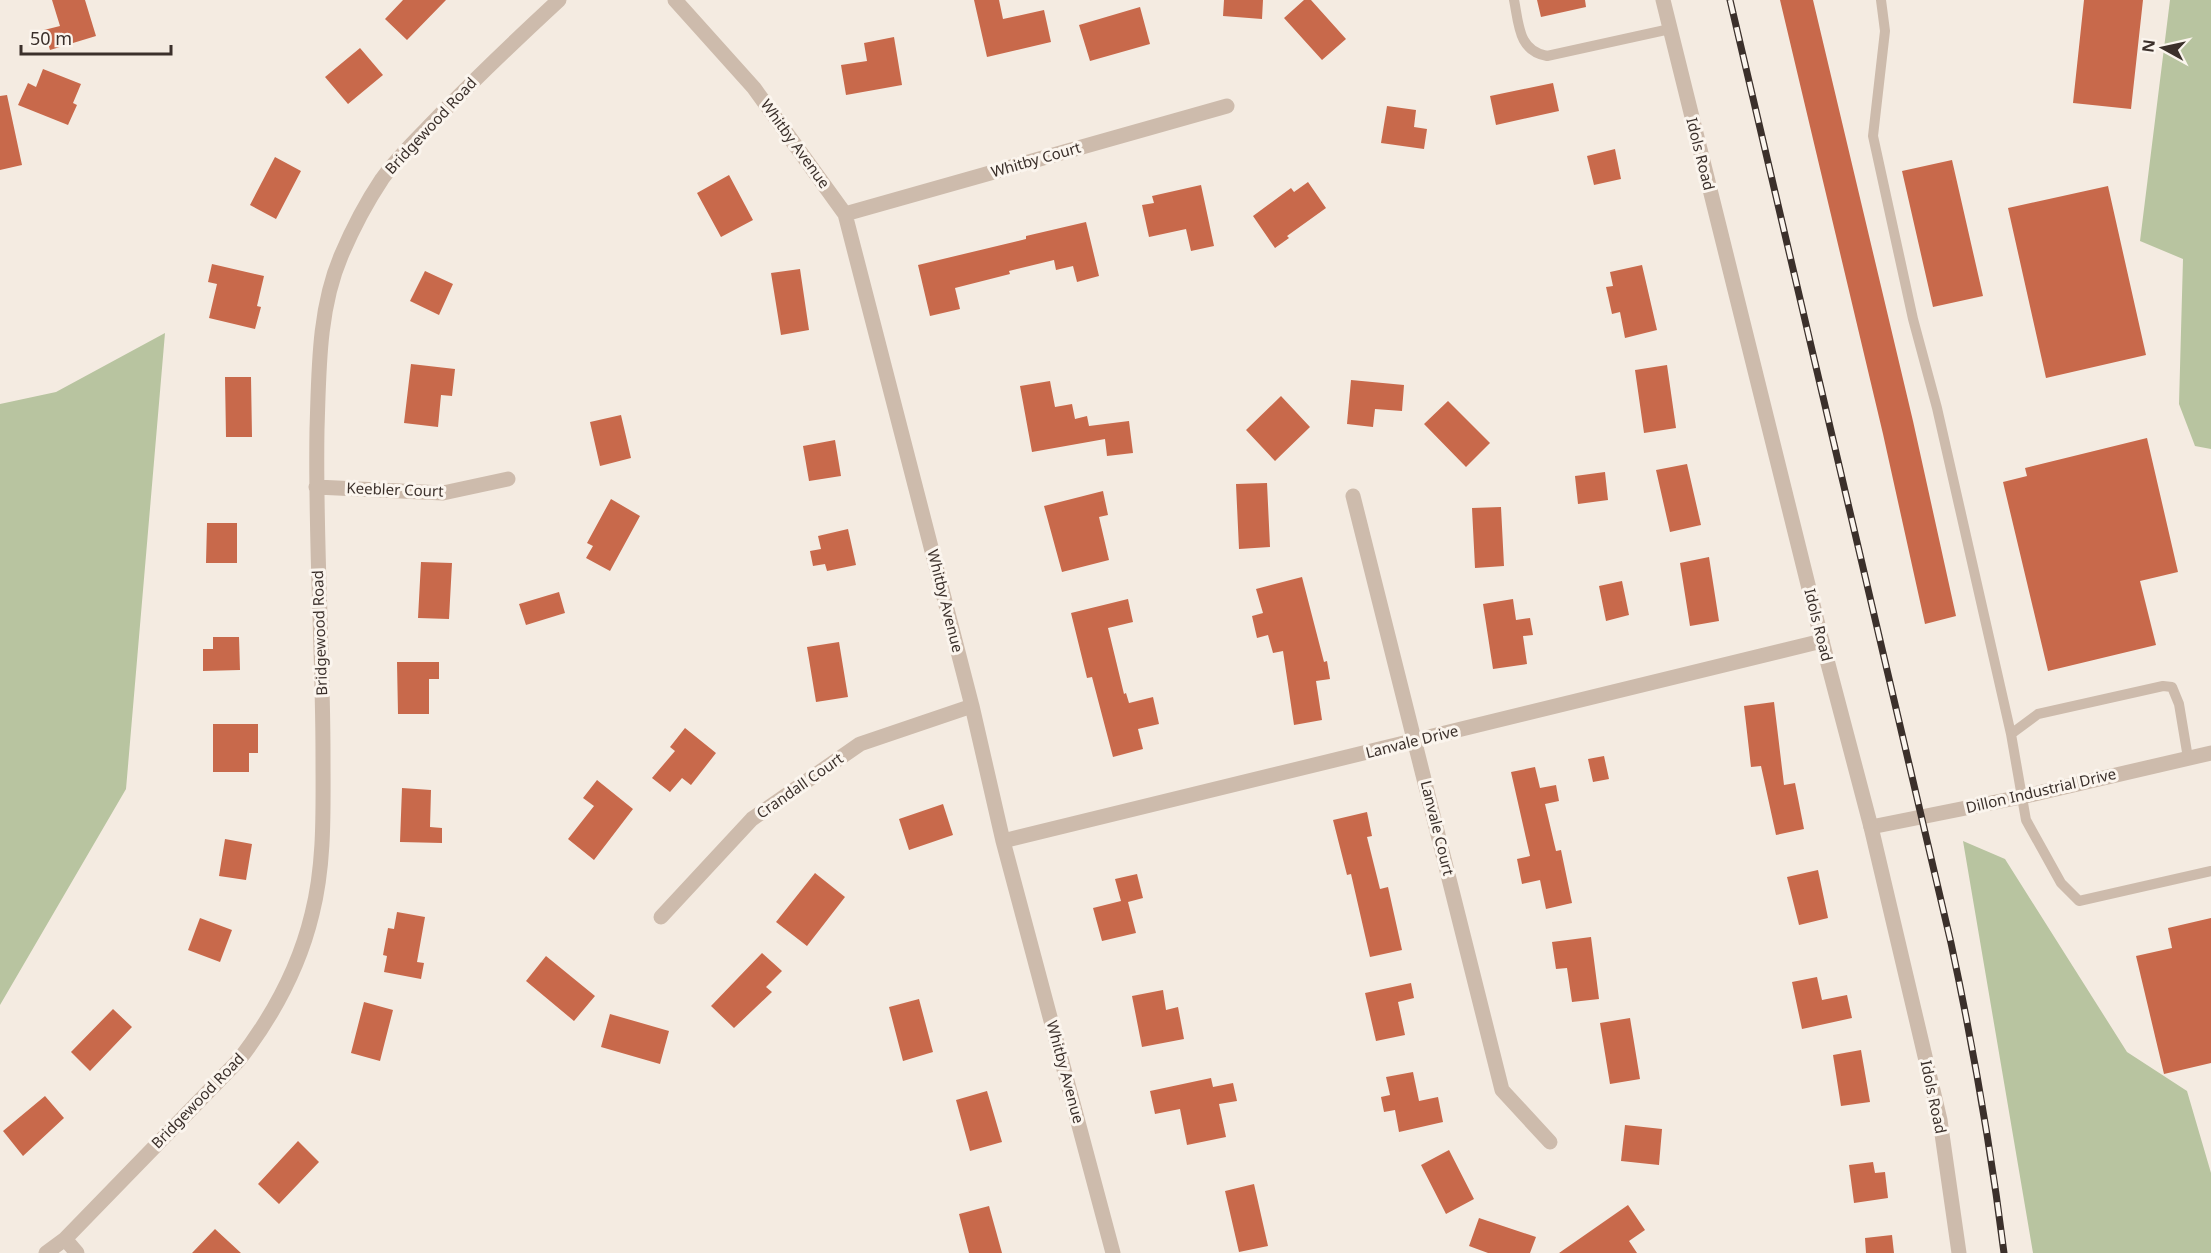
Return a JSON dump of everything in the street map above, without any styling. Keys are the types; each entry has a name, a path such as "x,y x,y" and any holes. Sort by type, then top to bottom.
{"street":[{"name":"Bridgewood Road","path":"46,1253 65,1239 240,1060 262,1031 298,957 312,914 320,869 323,824 323,723 316,487 322,329 329,293 340,259 359,217 383,178 406,150 489,65 559,0"},
{"name":"Whitby Avenue","path":"675,0 754,88 845,214 972,705 1003,841 1113,1253"},
{"name":"Idols Road","path":"1663,0 1822,641 1871,827 1940,1120 1959,1253"},
{"name":"Whitby Court","path":"845,214 1227,106"},
{"name":"Keebler Court","path":"316,487 443,493 508,479"},
{"name":"Lanvale Court","path":"1353,496 1502,1090 1550,1142"},
{"name":"Lanvale Drive","path":"1003,841 1822,641"},
{"name":"Crandall Court","path":"661,917 752,819 860,744 972,705"},
{"name":"Dillon Industrial Drive","path":"1871,827 2021,797 2211,754"},
{"path":"65,1239 77,1253"}],"lane":[{"path":"1514,0 1524,44 1530,50 1547,57 1670,29"},
{"path":"1881,0 1885,31 1873,136 1913,319 1937,408 2011,734 2026,820 2061,883 2079,901 2211,871"},
{"path":"2011,734 2038,714 2163,686 2172,687 2179,704 2188,758"}],"green space":[{"path":"2170,0 2211,0 2211,449 2195,446 2179,404 2183,259 2140,241"},
{"path":"165,333 126,789 0,1005 0,404 56,392"},
{"path":"1963,841 2005,859 2127,1052 2187,1091 2211,1173 2211,1253 2033,1253"}],"building":[{"path":"52,0 85,0 96,36 50,50 44,30 60,26"},
{"path":"403,0 446,0 407,40 385,19"},
{"path":"974,0 999,0 1003,19 1044,10 1051,42 987,57"},
{"path":"1224,0 1263,0 1262,19 1223,16"},
{"path":"1304,0 1311,0 1346,39 1322,60 1284,18"},
{"path":"1537,0 1585,0 1586,7 1541,17"},
{"path":"1780,0 1813,0 1913,421 1956,616 1925,624 1883,434"},
{"path":"2084,0 2143,0 2131,109 2073,103"},
{"path":"1140,7 1150,44 1090,61 1079,25"},
{"path":"894,37 902,85 846,95 841,65 867,61 864,43"},
{"path":"360,48 383,75 348,104 325,77"},
{"path":"43,69 81,84 73,103 77,105 68,125 18,105 28,83 36,87"},
{"path":"1553,83 1559,111 1496,125 1490,96"},
{"path":"7,95 22,165 0,170 0,96"},
{"path":"1387,106 1416,110 1414,127 1427,129 1424,149 1381,143"},
{"path":"1615,149 1621,179 1594,185 1587,156"},
{"path":"275,157 301,171 276,219 250,205"},
{"path":"1952,160 1983,296 1933,307 1902,171"},
{"path":"729,175 753,220 721,237 697,193"},
{"path":"1308,182 1326,208 1287,236 1289,238 1275,248 1253,216 1291,188 1294,192"},
{"path":"1201,185 1214,246 1191,251 1186,229 1149,237 1142,205 1154,203 1152,196"},
{"path":"2108,186 2146,355 2046,378 2008,208"},
{"path":"1086,222 1099,276 1077,282 1073,266 1056,270 1054,260 955,288 960,309 930,316 918,265"},
{"path":"212,264 264,276 257,306 261,307 255,329 209,318 217,284 208,282"},
{"path":"1642,265 1657,330 1625,338 1620,312 1612,314 1606,287 1613,286 1610,272"},
{"path":"800,269 809,330 781,335 771,273"},
{"path":"425,271 453,284 439,315 410,301"},
{"path":"411,364 455,369 452,396 441,395 438,427 404,423"},
{"path":"1667,365 1676,428 1644,433 1635,370"},
{"path":"225,377 251,377 252,437 226,437"},
{"path":"1351,380 1404,385 1402,411 1375,409 1373,427 1347,424"},
{"path":"1050,381 1055,407 1072,404 1075,419 1087,416 1089,426 1129,421 1133,453 1107,456 1105,439 1032,452 1020,386"},
{"path":"1281,396 1310,427 1275,461 1246,430"},
{"path":"1448,401 1490,443 1466,467 1424,424"},
{"path":"621,415 631,458 600,466 590,422"},
{"path":"2147,438 2178,572 2140,581 2156,645 2048,671 2003,482 2027,476 2025,468"},
{"path":"835,440 841,476 809,481 803,446"},
{"path":"1687,464 1701,525 1670,532 1656,470"},
{"path":"1605,472 1608,500 1578,504 1575,476"},
{"path":"1267,483 1270,547 1239,549 1236,484"},
{"path":"1103,491 1108,515 1099,517 1109,560 1062,572 1044,506"},
{"path":"611,499 640,516 610,571 586,558 593,546 587,543"},
{"path":"1501,507 1504,566 1475,568 1472,508"},
{"path":"207,523 237,523 237,563 206,563"},
{"path":"848,529 856,565 827,571 825,564 813,566 810,551 821,549 818,536"},
{"path":"1709,557 1719,621 1690,626 1680,563"},
{"path":"421,562 452,563 449,619 418,618"},
{"path":"1302,577 1324,662 1327,661 1330,679 1316,681 1322,720 1294,725 1283,651 1273,653 1268,635 1257,638 1252,616 1263,613 1256,589"},
{"path":"1622,581 1629,615 1606,621 1599,586"},
{"path":"559,592 565,613 526,625 519,604"},
{"path":"1128,599 1133,622 1108,628 1124,694 1126,693 1129,703 1153,697 1159,724 1138,729 1143,749 1113,757 1092,677 1087,678 1071,613"},
{"path":"1513,599 1516,620 1530,618 1533,635 1523,636 1527,664 1493,669 1483,604"},
{"path":"213,637 239,637 240,670 203,671 203,649 213,649"},
{"path":"839,642 848,697 816,702 807,647"},
{"path":"397,662 439,662 439,679 429,679 429,714 398,714"},
{"path":"1774,702 1784,785 1795,783 1804,829 1776,835 1761,766 1751,767 1744,706"},
{"path":"213,724 258,724 258,753 249,753 249,772 213,772"},
{"path":"685,728 716,753 691,785 682,778 670,792 652,778 675,751 670,747"},
{"path":"1604,756 1609,779 1593,782 1588,759"},
{"path":"1535,767 1540,788 1556,785 1559,801 1545,804 1556,851 1561,850 1572,903 1546,909 1540,880 1522,884 1517,859 1530,856 1511,772"},
{"path":"597,780 633,809 594,860 568,839 594,806 583,798"},
{"path":"402,788 431,790 430,827 442,828 442,843 400,842"},
{"path":"943,804 953,835 909,850 899,819"},
{"path":"1367,812 1372,836 1367,837 1380,889 1388,887 1402,950 1370,957 1351,874 1347,875 1333,820"},
{"path":"225,839 252,844 246,880 219,876"},
{"path":"1818,870 1828,918 1799,925 1787,877"},
{"path":"815,873 845,897 807,946 776,922"},
{"path":"1137,874 1143,898 1128,902 1136,933 1102,941 1093,908 1121,901 1115,879"},
{"path":"397,912 425,917 417,962 424,963 421,979 384,972 387,956 383,955 388,928 394,929"},
{"path":"200,918 232,930 220,962 188,950"},
{"path":"2211,918 2211,1063 2164,1074 2136,956 2172,948 2168,928"},
{"path":"1591,937 1599,999 1572,1002 1567,968 1556,969 1552,942"},
{"path":"762,953 782,971 766,987 772,992 734,1028 711,1006"},
{"path":"546,956 595,996 574,1021 526,981"},
{"path":"1817,977 1822,1000 1847,995 1852,1018 1802,1029 1792,982"},
{"path":"1411,983 1414,998 1398,1002 1405,1035 1376,1041 1365,993"},
{"path":"1163,990 1166,1010 1178,1007 1184,1039 1142,1047 1132,996"},
{"path":"919,999 933,1052 903,1061 889,1007"},
{"path":"364,1002 393,1010 380,1061 351,1053"},
{"path":"113,1009 132,1027 90,1071 71,1052"},
{"path":"610,1014 669,1031 660,1064 601,1047"},
{"path":"1630,1018 1640,1079 1610,1084 1600,1023"},
{"path":"1861,1050 1870,1102 1841,1106 1833,1055"},
{"path":"1413,1072 1419,1101 1438,1097 1443,1122 1399,1132 1395,1110 1384,1112 1381,1097 1390,1095 1386,1077"},
{"path":"1211,1078 1213,1087 1233,1083 1237,1101 1219,1104 1226,1137 1187,1145 1180,1109 1155,1114 1150,1091"},
{"path":"987,1091 1002,1142 970,1151 956,1100"},
{"path":"45,1096 64,1118 23,1156 3,1131"},
{"path":"1625,1125 1662,1129 1659,1165 1621,1161"},
{"path":"298,1141 319,1162 279,1204 258,1184"},
{"path":"1449,1150 1474,1199 1446,1214 1421,1165"},
{"path":"1873,1162 1875,1173 1885,1172 1888,1198 1854,1203 1849,1165"},
{"path":"1254,1184 1268,1246 1239,1252 1225,1191"},
{"path":"1628,1205 1645,1230 1629,1241 1637,1253 1559,1253"},
{"path":"989,1206 1002,1253 969,1253 959,1214"},
{"path":"1479,1218 1536,1237 1530,1253 1488,1253 1469,1246"},
{"path":"215,1229 241,1253 192,1253"},
{"path":"1892,1235 1894,1253 1866,1253 1865,1238"}],"railway":[{"path":"1730,0 1951,943 1981,1098 2004,1253"}]}
